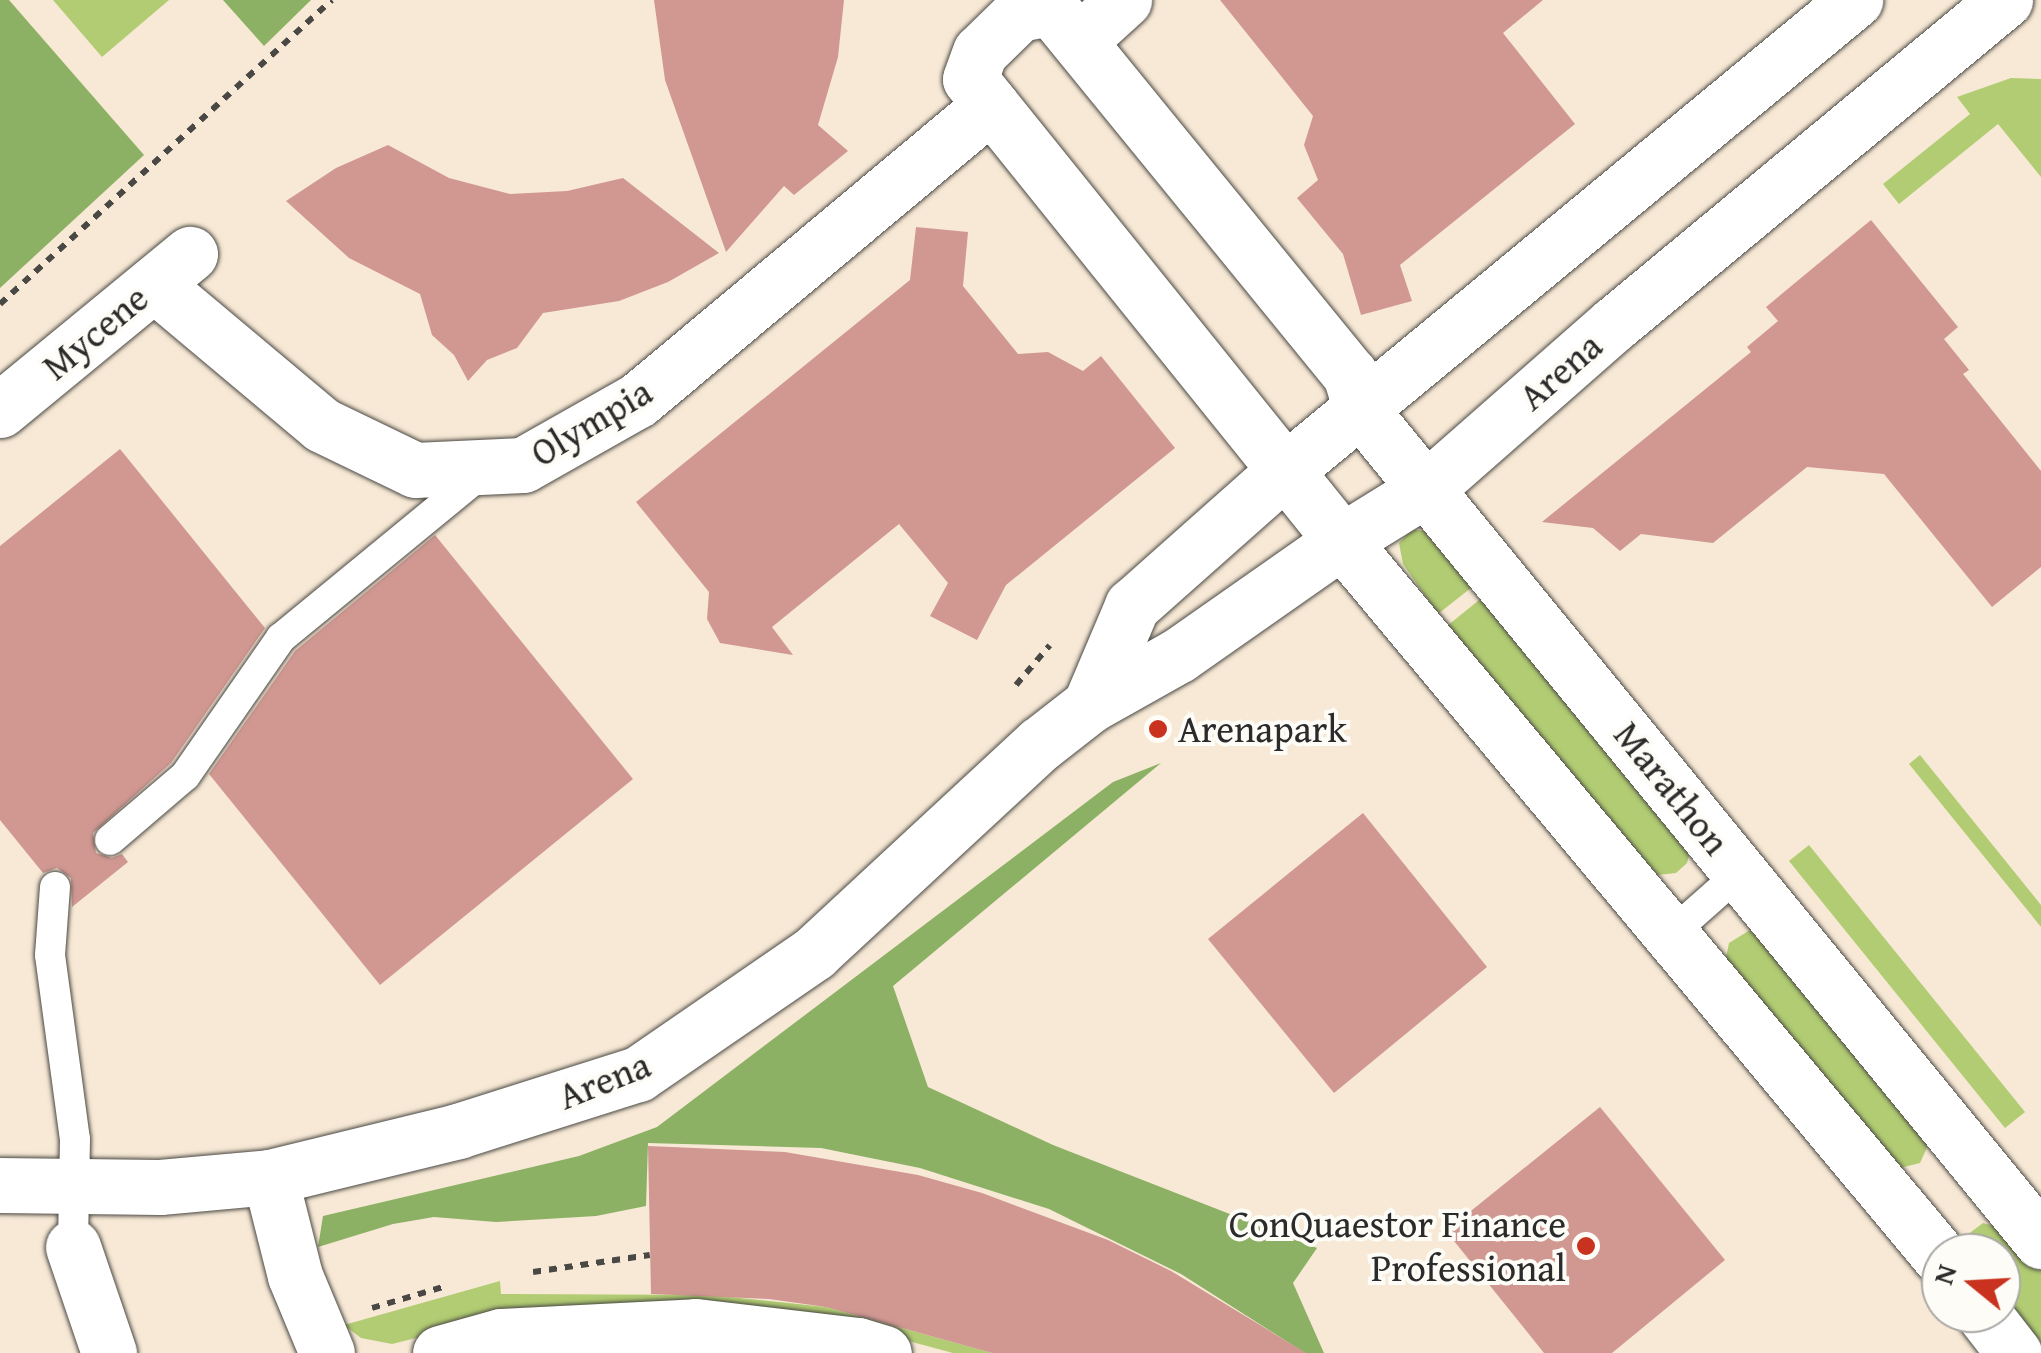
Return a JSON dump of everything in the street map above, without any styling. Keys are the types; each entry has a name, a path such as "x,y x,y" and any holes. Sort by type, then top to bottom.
{"street":[{"path":"1078,41 1124,0"},
{"name":"Arena","path":"1090,705 1132,606 1285,472 1855,0"},
{"name":"Arena","path":"0,1185 160,1186 270,1177 458,1131 638,1074 814,953 1040,744 1090,705 1178,655 1342,541 1426,489 1614,324 2005,0"},
{"path":"1360,410 1350,374 1051,8 1019,14 980,52 970,79 1285,472 1922,1233"},
{"name":"Olympia","path":"172,268 322,425 416,470 523,465 638,400 991,105"},
{"name":"Mycene","path":"0,410 172,268"},
{"name":"Marathon","path":"1360,410 2041,1241"},
{"path":"1904,1210 1981,1168"},
{"path":"270,1177 295,1276 327,1353"},
{"path":"73,1247 109,1353"},
{"path":"440,1353 501,1336 696,1326 858,1345 884,1353"},
{"path":"1998,1333 2014,1353"}],"lane":[{"path":"110,840 185,776 281,638 489,467"},
{"path":"1672,933 1741,872"},
{"path":"55,887 50,956 75,1140 73,1247"}],"path":[{"path":"0,304 332,0"},
{"path":"1010,693 1060,636"}],"green space":[{"path":"0,0 9,0 144,155 0,288"},
{"path":"53,0 169,0 102,57"},
{"path":"223,0 311,0 264,46"},
{"path":"2011,78 2041,79 2041,177 1998,124 1899,204 1883,184 1970,114 1957,97"},
{"path":"1412,529 1434,533 1481,580 1438,614 1403,564 1399,543"},
{"path":"1489,592 1691,849 1687,863 1676,873 1657,875 1447,626"},
{"path":"1920,755 2041,905 2041,927 1909,764"},
{"path":"1161,763 893,986 928,1087 1053,1145 1317,1248 1293,1283 1324,1353 1305,1353 1181,1274 1049,1209 920,1168 821,1148 648,1143 646,1206 596,1216 496,1222 434,1217 393,1224 318,1247 323,1216 579,1156 657,1127 1113,782"},
{"path":"1809,845 2025,1112 2005,1128 1789,861"},
{"path":"1750,930 1759,931 1930,1141 1920,1163 1896,1169 1725,962 1729,943"},
{"path":"1983,1223 2012,1233 1970,1233"},
{"path":"2021,1244 2041,1269 2041,1353 2021,1331"},
{"path":"500,1281 501,1294 711,1295 826,1307 992,1353 953,1353 838,1322 448,1330 392,1344 361,1338 344,1325"}],"building":[{"path":"654,0 844,0 838,57 818,125 848,151 794,195 784,186 726,252 665,80"},
{"path":"1220,0 1543,0 1503,33 1575,124 1400,265 1412,301 1361,315 1343,254 1297,198 1318,180 1304,145 1313,116"},
{"path":"388,145 449,178 510,194 567,191 623,178 719,253 668,282 619,301 543,313 517,348 487,360 468,381 454,355 432,335 420,294 349,258 286,201 336,168"},
{"path":"1871,220 1958,327 1944,339 1969,370 1963,374 2041,471 2041,567 1992,607 1884,474 1807,467 1713,543 1641,534 1620,551 1593,528 1542,522 1751,352 1747,347 1778,321 1766,307"},
{"path":"916,227 968,232 963,286 1018,354 1048,352 1083,371 1101,356 1175,448 1006,585 977,640 930,616 948,583 899,524 772,627 793,655 720,643 707,619 709,592 636,502 910,280"},
{"path":"120,449 265,628 171,763 93,833 96,853 112,858 122,854 128,862 72,907 71,878 57,868 43,873 0,820 0,546"},
{"path":"435,535 633,779 380,985 209,774 295,651"},
{"path":"1363,813 1487,967 1334,1093 1208,939"},
{"path":"1600,1107 1725,1260 1612,1353 1544,1353 1446,1231"},
{"path":"648,1146 785,1152 918,1175 982,1193 1108,1240 1171,1271 1306,1353 992,1353 826,1307 769,1299 651,1294"}],"place":[{"name":"Arenapark","path":"1158,729"},
{"name":"ConQuaestor Finance Professional","path":"1586,1246"}]}
